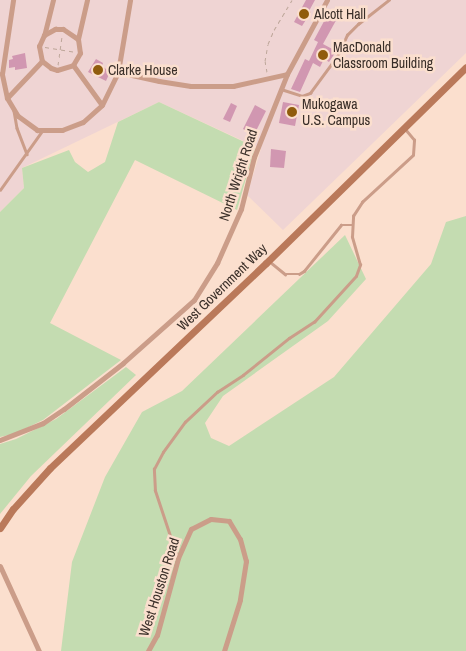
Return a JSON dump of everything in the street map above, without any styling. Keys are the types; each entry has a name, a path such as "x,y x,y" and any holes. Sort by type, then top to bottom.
{"main road":[{"name":"West Government Way","path":"0,528 13,509 50,468 268,261 466,67"}],"street":[{"path":"13,0 2,74 2,89 18,116 40,130 62,130 83,122 102,105 118,72 130,0"},
{"path":"53,0 44,35 39,46 42,61 50,68 57,70 73,65 80,53 78,39 87,0"},
{"name":"North Wright Road","path":"0,440 43,423 64,409 123,363 194,300 217,263 241,209 254,157 287,74 327,0"},
{"path":"44,35 55,29 63,28 78,39"},
{"path":"7,98 42,61"},
{"path":"73,65 102,105"},
{"path":"118,72 159,82 191,86 233,86 287,74"},
{"name":"West Houston Road","path":"148,651 157,635 178,558 191,529 211,518 229,520 240,539 246,561 240,600 224,651"},
{"path":"0,566 39,651"}],"lane":[{"path":"281,89 302,96 310,93 338,54 347,35 389,0"},
{"path":"14,111 17,128 26,154"},
{"path":"178,558 155,491 154,469 163,452 185,422 217,392 243,375 289,338 314,322 356,276 360,265 353,246 352,225 356,209 413,155 414,140 403,128"},
{"path":"0,190 26,154 40,130"},
{"path":"268,261 285,274 299,274 304,271 341,225 352,225"}],"path":[{"path":"268,78 265,61 268,44 292,0"},
{"path":"57,70 63,28"},
{"path":"39,46 80,53"}],"shaded area":[{"name":"Mukogawa U.S. Campus","path":"0,0 466,0 466,53 283,230 247,195 261,149 159,102 22,168 24,188 0,212"}],"green space":[{"path":"159,102 255,147 237,210 135,160 50,323 121,360 43,420 14,434 0,437 0,212 24,188 22,168 69,150 75,162 88,172 105,162 118,122"},
{"path":"466,216 466,651 61,651 72,562 105,477 142,412 182,391 345,235 366,279 328,321 223,396 205,423 211,438 229,446 334,377 431,264 446,222"},
{"path":"126,367 136,375 31,476 0,514 0,444 16,439 56,419"}],"building":[{"name":"Alcott Hall","path":"306,0 315,0 309,11 311,12 302,26 294,22"},
{"name":"MacDonald Classroom Building","path":"330,10 339,15 323,44 336,51 329,62 324,59 320,67 313,63 300,92 291,89 305,59 309,61 318,42 314,40"},
{"path":"25,53 27,68 15,70 15,67 9,68 9,60 13,59 12,56"},
{"name":"Clarke House","path":"96,59 103,63 102,66 110,72 106,81 88,72"},
{"path":"283,102 299,105 295,126 279,123"},
{"path":"231,103 237,106 230,122 223,119"},
{"path":"255,105 266,111 254,135 243,129"},
{"path":"271,149 286,151 284,168 270,167"}],"place":[{"name":"Alcott Hall","path":"304,14"},
{"name":"MacDonald Classroom Building","path":"323,55"},
{"name":"Clarke House","path":"98,70"},
{"name":"Mukogawa U.S. Campus","path":"292,112"}]}
